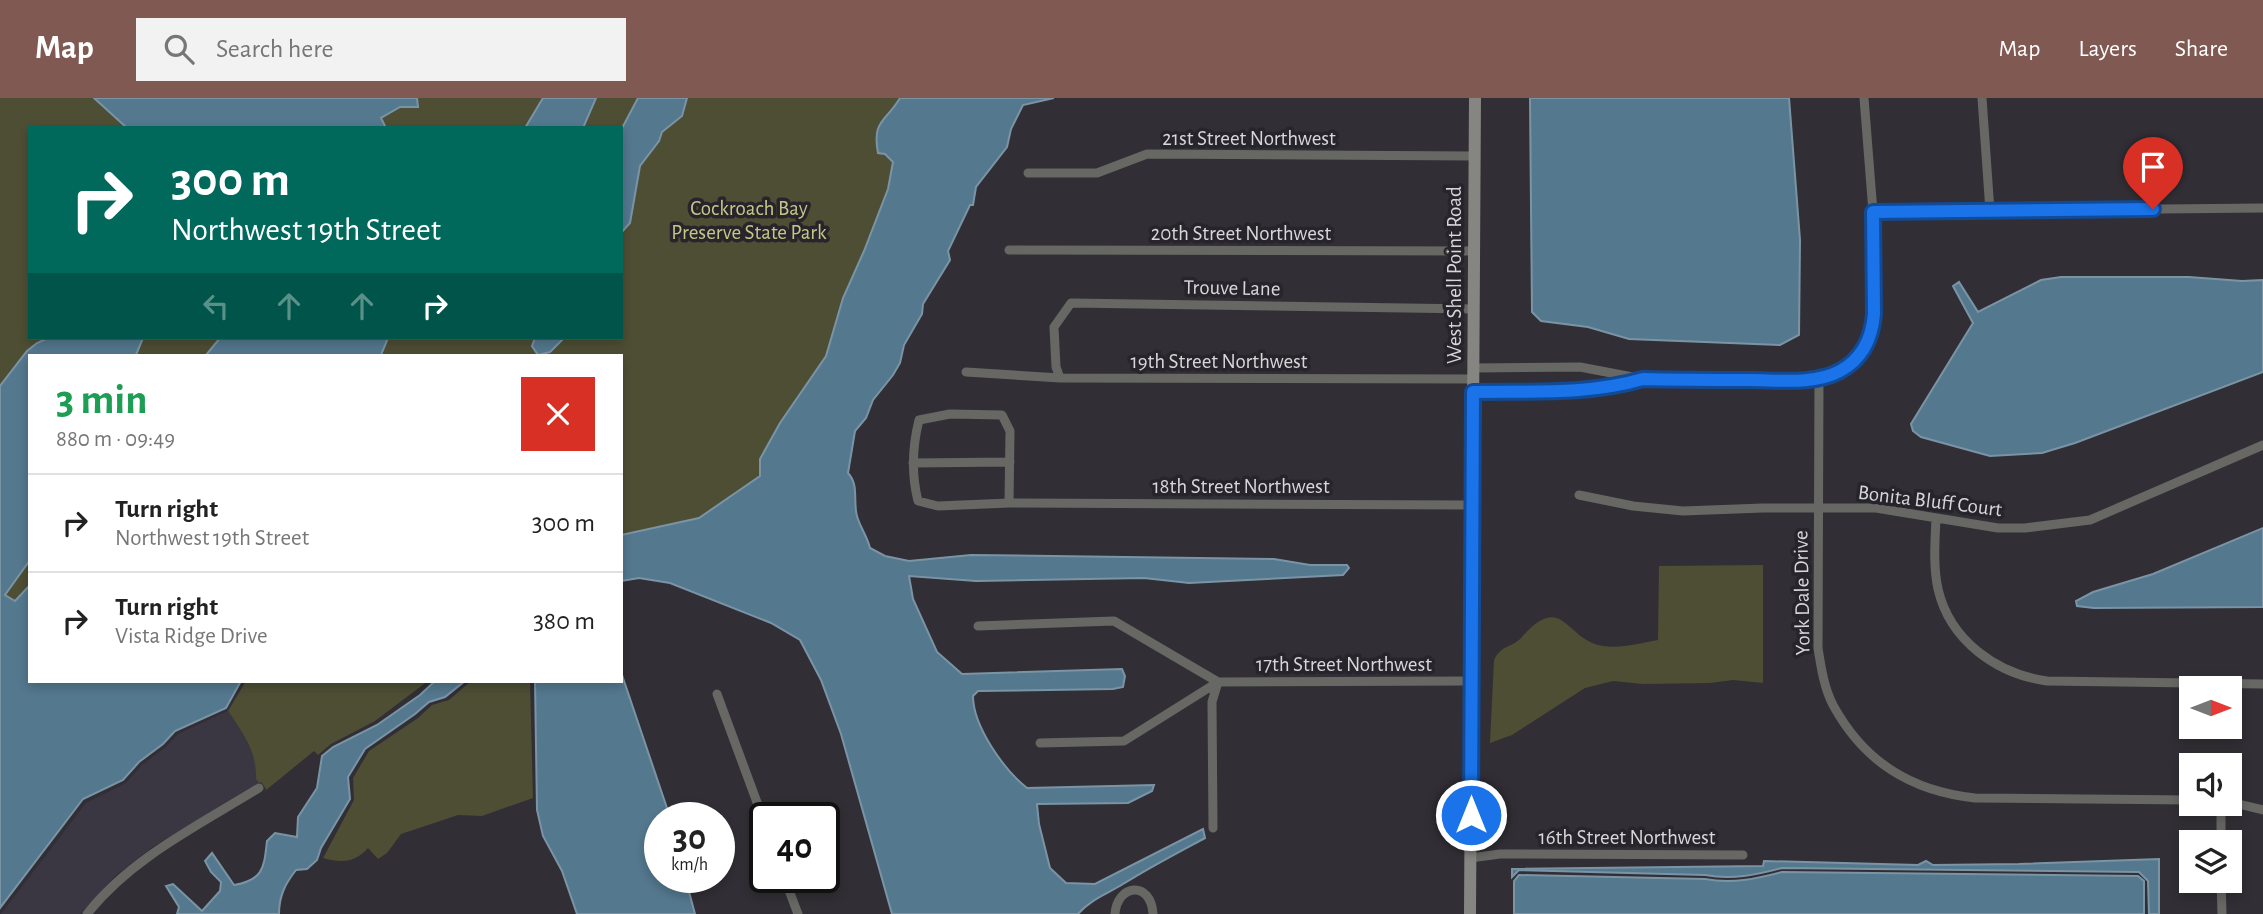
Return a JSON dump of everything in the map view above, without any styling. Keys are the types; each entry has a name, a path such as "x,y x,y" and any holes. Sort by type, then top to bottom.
{"street":[{"name":"West Shell Point Road","path":"1470,914 1475,98"},
{"path":"1473,380 1580,367 1643,379 1819,378 1849,365 1861,354 1869,338 1874,314 1873,212 1864,98"},
{"path":"1982,98 1990,211"},
{"name":"21st Street Northwest","path":"1028,173 1097,173 1147,155 1474,156"},
{"path":"1873,212 2263,208"},
{"name":"20th Street Northwest","path":"1009,250 1474,251"},
{"name":"Trouve Lane","path":"1060,378 1056,367 1054,327 1071,303 1473,309"},
{"name":"19th Street Northwest","path":"966,372 1060,378 1473,380"},
{"name":"York Dale Drive","path":"1819,378 1818,648 1822,673 1832,704 1856,739 1873,757 1893,772 1946,794 1975,798 2179,800"},
{"path":"1473,380 1586,390 1643,379"},
{"path":"1009,503 1010,463 1010,431 1002,415 950,414 919,420 913,443 913,463 1010,463"},
{"name":"Bonita Bluff Court","path":"1579,495 1633,506 1684,511 1876,508 1998,528 2057,526 2090,520 2263,445"},
{"name":"18th Street Northwest","path":"913,463 913,481 918,500 938,506 1009,503 1472,505"},
{"path":"1936,519 1938,590 1951,622 1978,653 2003,669 2026,678 2047,681 2263,684"},
{"path":"978,626 1114,621 1218,682"},
{"name":"17th Street Northwest","path":"1218,682 1472,681"},
{"path":"1040,743 1124,741 1218,682"},
{"path":"1213,828 1212,702 1218,682"},
{"path":"717,694 757,802"},
{"path":"87,914 120,879 157,850 259,788"},
{"path":"2242,805 2263,810"},
{"name":"16th Street Northwest","path":"1470,858 1500,854 1742,855"},
{"path":"1115,914 1123,894 1135,890 1144,892 1152,906 1153,914"},
{"path":"790,893 798,914"},
{"path":"2221,893 2221,914"}],"shaded area":[{"path":"228,711 246,738 256,765 256,779 259,783 154,846 116,875 80,914 1,914 86,803 126,783 142,765 178,734"}],"green space":[{"path":"0,98 94,98 125,126 28,126 28,340 44,340 37,343 0,386"},
{"path":"417,98 543,98 526,126 385,126 381,118 400,107 418,107"},
{"path":"596,98 638,98 623,126 584,126"},
{"name":"Cockroach Bay Preserve State Park","path":"687,98 900,98 877,127 885,154 893,162 889,189 843,298 826,356 780,423 760,459 760,476 699,518 623,535 623,354 381,354 387,340 534,340 532,346 562,340 623,340 623,231 630,223 640,166 659,141 662,132 682,116"},
{"path":"142,340 218,340 207,354 136,354"},
{"path":"28,563 28,587 15,601 5,595"},
{"path":"1763,565 1763,683 1733,680 1643,684 1613,681 1585,688 1512,735 1490,743 1494,660 1500,651 1536,624 1547,618 1556,618 1591,642 1610,647 1658,640 1659,566"},
{"path":"245,683 425,683 375,721 331,744 318,755 314,751 265,791 261,782 256,779 254,760 248,743 228,711"},
{"path":"469,683 530,683 533,798 482,816 458,815 401,834 387,853 378,859 368,848 353,859 336,861 323,858 354,800 353,778 369,751 418,718 432,705 449,700"}],"water":[{"path":"94,98 417,98 418,107 400,107 381,118 385,126 125,126"},
{"path":"543,98 596,98 584,126 526,126"},
{"path":"638,98 687,98 682,116 662,132 659,141 640,166 630,223 623,231 623,126"},
{"path":"900,98 1054,98 1023,105 1011,129 1007,147 976,187 973,205 970,205 948,251 950,260 923,304 922,314 904,345 900,363 855,431 848,473 854,486 857,516 870,548 885,556 909,561 971,555 1274,559 1310,565 1347,565 1349,568 1343,575 1189,583 1144,578 976,581 909,576 913,599 937,652 962,674 1122,669 1125,676 1123,687 1113,689 978,691 973,696 978,720 991,746 1027,788 1154,785 1152,791 1128,803 1037,804 1050,868 1066,883 1095,884 1203,829 1205,838 1099,897 1078,914 892,914 841,734 821,680 800,640 771,623 670,583 639,578 623,581 623,535 699,518 760,476 760,459 780,423 826,356 843,298 888,189 893,162 885,154 878,153 877,134 881,122"},
{"path":"1530,98 1789,98 1800,240 1799,335 1780,345 1629,339 1588,327 1541,321 1532,312"},
{"path":"2061,277 2263,280 2263,372 2042,453 1990,456 1921,437 1913,431 1911,424 1973,323 1953,286 1959,282 1978,312 2041,280"},
{"path":"44,340 142,340 136,354 28,354 28,563 5,595 15,601 28,587 28,683 240,683 226,708 175,731 139,762 123,780 83,799 0,908 0,386 27,351"},
{"path":"218,340 387,340 381,354 207,354"},
{"path":"534,340 562,340 550,352 542,354 537,354 532,346"},
{"path":"2263,528 2263,607 2077,606 2076,601 2093,592 2153,574"},
{"path":"623,678 665,802 644,802 644,893 689,893 695,914 577,914 562,871 543,836 537,810 535,683 623,683"},
{"path":"433,683 462,683 445,697 429,702 365,749 348,777 350,799 321,848 317,860 307,869 296,870 289,880 281,896 279,914 177,914 179,907 166,886 173,884 202,911 220,891 221,882 205,861 212,853 234,885 257,876 265,858 267,841 275,833 297,837 298,817 317,788 322,756 333,747 377,725"},
{"path":"2159,859 2159,914 2149,914 2148,881 2139,872 1782,868 1753,875 1725,877 1519,870 1512,877 1512,869 1763,866 1764,861 1918,865 1926,861 1933,865"},
{"path":"1782,872 2138,876 2144,881 2144,914 1514,914 1514,881 1519,875 1734,881"}],"route":[{"path":"1471,815 1473,392 1586,390 1643,379 1819,378 1840,371 1856,359 1866,346 1872,331 1873,212 2153,209"}]}
